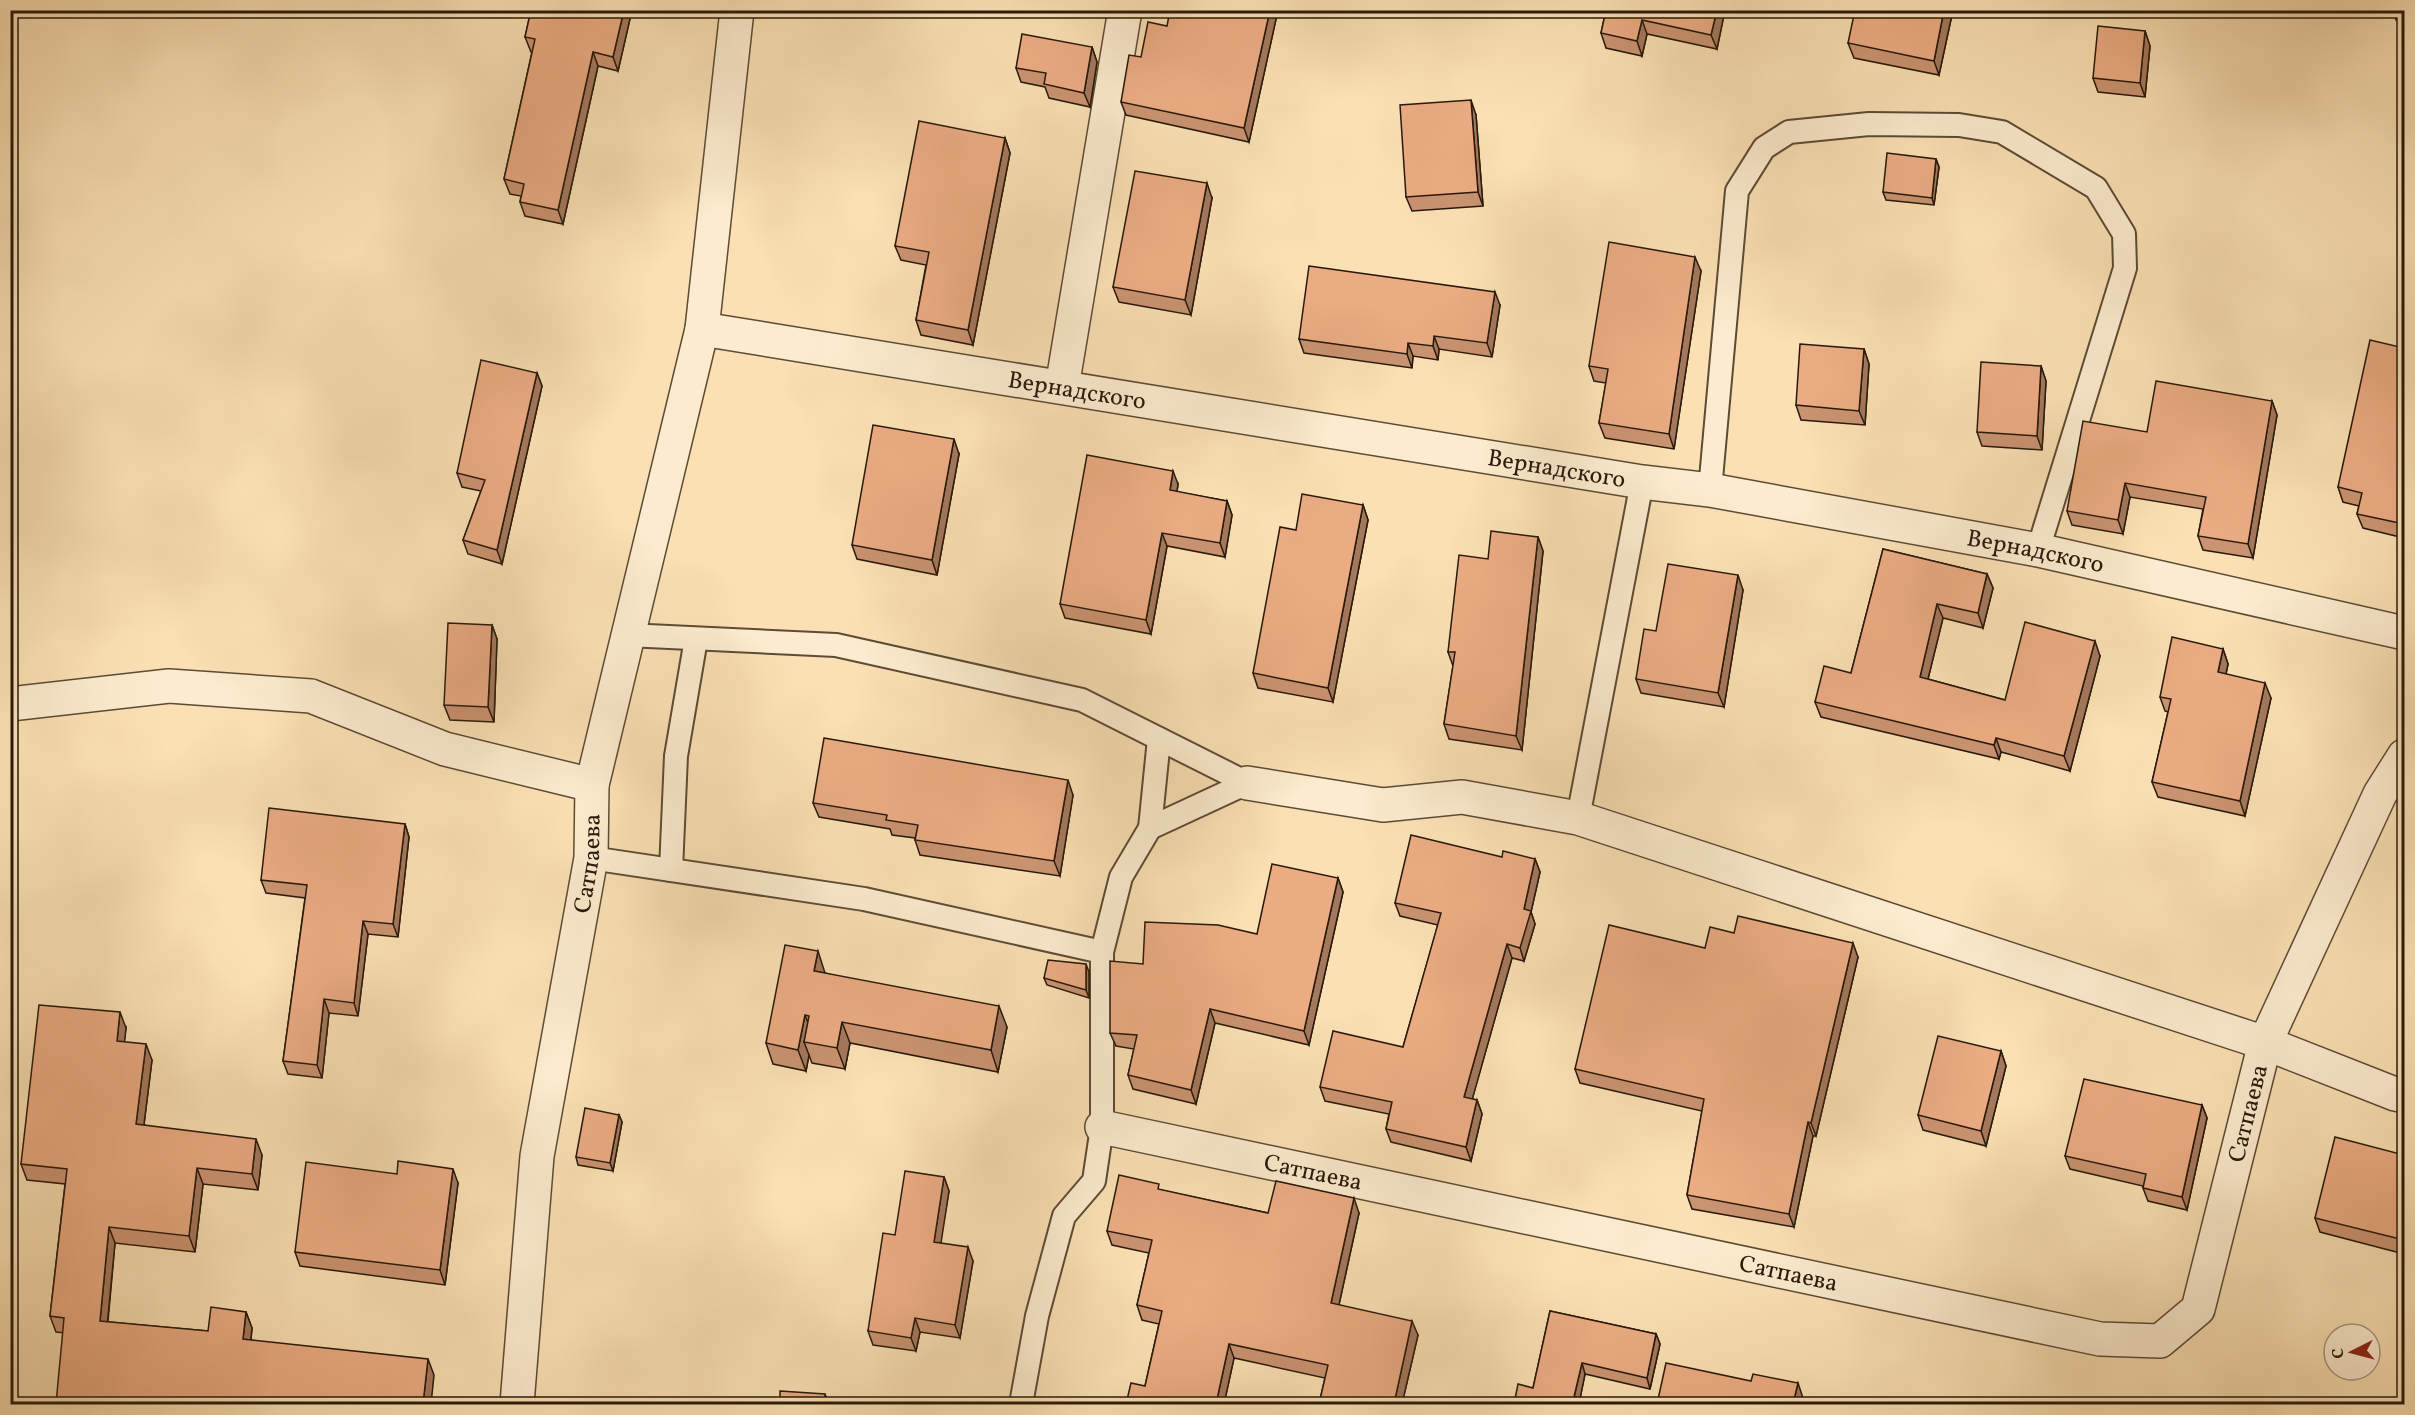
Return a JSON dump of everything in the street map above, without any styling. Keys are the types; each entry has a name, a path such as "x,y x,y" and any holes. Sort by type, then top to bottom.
{"street":[{"name":"Сатпаева","path":"517,1404 537,1155 591,858 592,785 702,329 737,10"},
{"path":"1062,387 1125,10"},
{"name":"Вернадского","path":"702,329 1642,482 1710,490 2038,550 2404,633"},
{"path":"10,704 169,686 311,696 445,749 592,785"},
{"name":"Сатпаева","path":"1102,1127 2100,1339 2160,1341 2198,1309 2265,1043 2380,794 2404,756"},
{"name":"Сатпаева","path":"1247,783 1383,805 1462,796 1578,818 2265,1043 2404,1096"}],"lane":[{"path":"1710,490 1737,191 1764,148 1789,132 1869,124 1959,125 2002,132 2096,188 2124,234 2125,268 2038,550"},
{"path":"1578,818 1642,482"},
{"path":"627,635 836,645 1082,700 1247,783"},
{"path":"670,870 676,756 696,639"},
{"path":"1021,1404 1037,1316 1064,1216 1094,1181 1102,1127 1102,952 1121,877 1150,828 1160,739"},
{"path":"1150,828 1247,783"},
{"path":"591,858 864,899 1102,952"}],"building":[{"path":"531,10 624,10 613,57 593,52 558,210 520,202 524,184 504,179 535,39 525,37"},
{"path":"1170,10 1270,10 1244,128 1121,102 1129,55 1141,57 1148,22 1167,26"},
{"path":"1606,10 1717,10 1711,35 1642,20 1637,41 1601,33"},
{"path":"1855,10 1944,10 1934,61 1848,43"},
{"path":"2098,26 2145,31 2140,83 2093,78"},
{"path":"1022,34 1092,47 1084,93 1044,84 1046,73 1016,68"},
{"path":"1471,100 1478,192 1406,197 1400,105"},
{"path":"919,121 1005,138 968,330 916,320 929,252 895,246"},
{"path":"1887,153 1936,159 1932,198 1883,192"},
{"path":"1135,171 1207,183 1185,300 1113,287"},
{"path":"1609,242 1695,257 1669,434 1599,423 1608,369 1589,366"},
{"path":"1309,266 1495,292 1487,343 1434,336 1433,346 1408,343 1407,354 1299,339"},
{"path":"2370,340 2404,348 2404,524 2357,514 2362,493 2338,487"},
{"path":"1800,344 1864,349 1859,411 1796,405"},
{"path":"481,360 537,373 497,550 463,540 485,480 457,473"},
{"path":"1981,362 2041,366 2037,436 1977,432"},
{"path":"2156,381 2272,401 2248,544 2198,536 2206,497 2125,483 2118,520 2067,511 2083,421 2147,432"},
{"path":"873,425 954,439 932,560 852,545"},
{"path":"1087,455 1173,471 1170,490 1227,501 1220,543 1162,533 1146,620 1060,604"},
{"path":"1302,494 1363,505 1328,688 1253,673 1280,527 1296,530"},
{"path":"1491,531 1538,537 1516,736 1444,724 1455,652 1448,652 1459,555 1488,559"},
{"path":"1883,549 1987,574 1978,613 1937,604 1920,677 2005,700 2025,622 2095,641 2064,756 1996,738 1994,745 1815,702 1824,666 1851,673"},
{"path":"1668,564 1738,575 1718,693 1636,679 1644,629 1656,631"},
{"path":"448,623 492,625 488,707 444,705"},
{"path":"2172,637 2223,649 2218,672 2265,683 2240,801 2152,782 2171,699 2160,697"},
{"path":"824,738 1068,780 1054,861 915,840 918,825 886,820 887,815 813,803"},
{"path":"269,808 405,824 393,924 363,921 354,1003 324,999 317,1065 283,1061 307,885 261,880"},
{"path":"1411,835 1502,857 1503,851 1535,859 1524,909 1531,911 1520,948 1507,944 1464,1097 1477,1100 1466,1147 1386,1129 1392,1102 1320,1087 1333,1031 1403,1047 1441,913 1395,903"},
{"path":"1272,864 1338,878 1304,1031 1210,1009 1191,1090 1128,1075 1137,1035 1110,1033 1110,961 1143,964 1145,922 1218,925 1257,934"},
{"path":"1738,916 1853,943 1811,1123 1808,1122 1789,1214 1687,1195 1704,1099 1575,1069 1609,925 1705,948 1710,927 1734,933"},
{"path":"785,945 818,951 814,971 999,1006 991,1050 842,1022 837,1048 804,1042 809,1016 805,1015 798,1050 766,1043"},
{"path":"1048,960 1086,964 1086,990 1044,978"},
{"path":"39,1005 120,1012 117,1041 146,1044 136,1124 256,1139 252,1174 197,1168 189,1236 109,1227 100,1321 208,1331 211,1307 246,1312 243,1339 428,1359 423,1404 56,1404 64,1318 50,1316 67,1169 21,1164"},
{"path":"1938,1036 2001,1051 1981,1131 1918,1115"},
{"path":"2084,1079 2202,1105 2182,1197 2143,1188 2146,1174 2065,1156"},
{"path":"585,1108 619,1115 610,1163 576,1157"},
{"path":"2335,1137 2404,1155 2404,1240 2315,1218"},
{"path":"398,1161 453,1169 440,1270 295,1252 306,1162 397,1174"},
{"path":"905,1171 944,1177 934,1242 968,1247 955,1325 915,1318 911,1338 868,1331 883,1233 895,1235"},
{"path":"1119,1175 1159,1184 1158,1189 1268,1213 1276,1181 1354,1198 1331,1303 1412,1321 1394,1404 1319,1404 1328,1365 1229,1344 1216,1404 1126,1404 1131,1383 1145,1386 1162,1311 1137,1305 1152,1240 1107,1231"},
{"path":"1550,1311 1656,1334 1647,1378 1582,1363 1574,1397 1608,1404 1514,1404 1518,1384 1533,1388"},
{"path":"1666,1363 1751,1381 1753,1374 1798,1383 1793,1404 1657,1404"},
{"path":"780,1391 825,1394 824,1404 780,1404"}]}
